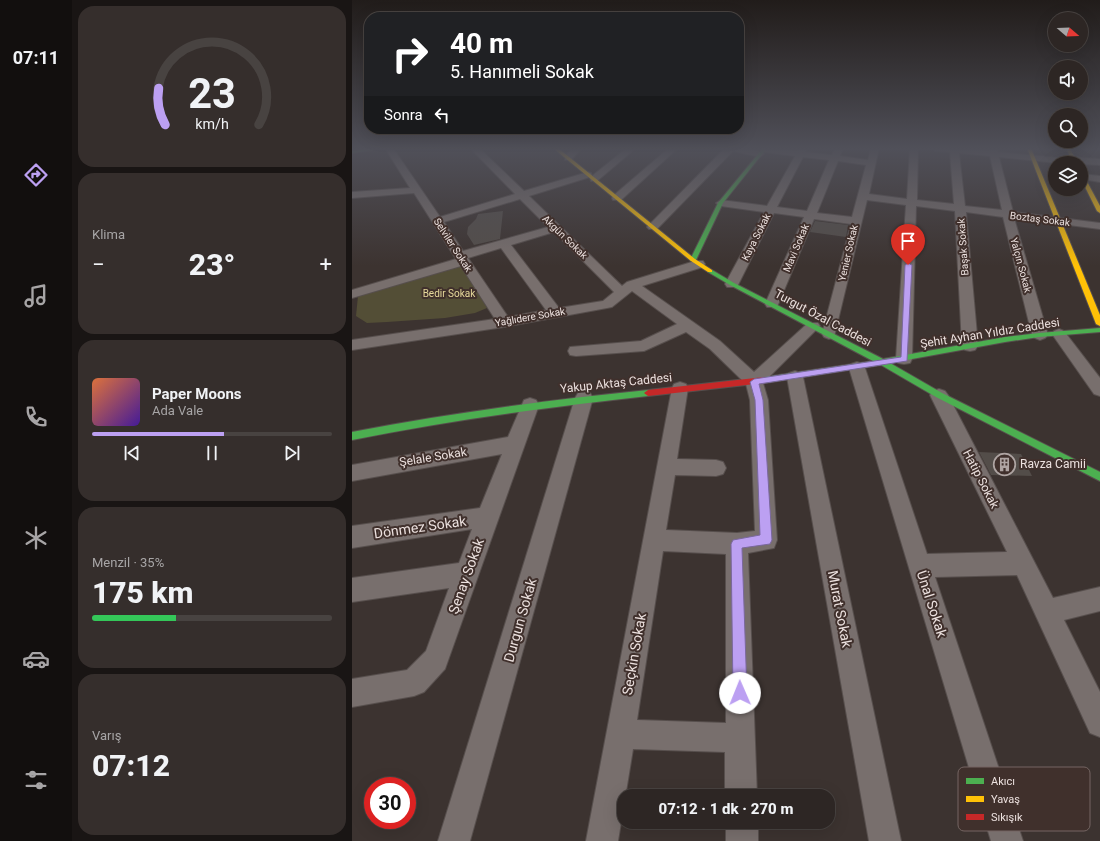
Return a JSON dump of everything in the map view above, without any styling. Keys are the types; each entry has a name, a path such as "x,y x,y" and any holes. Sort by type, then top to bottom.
{"main road":[{"name":"Turgut Özal Caddesi","path":"604,187 696,262 732,284 884,363 939,395 1100,477"},
{"path":"696,262 721,203 733,187"},
{"path":"1045,187 1057,221 1100,324"},
{"path":"1089,187 1097,199 1100,210"},
{"name":"Şehit Ayhan Yıldız Caddesi","path":"884,363 970,346 1040,335 1100,330"},
{"name":"Yakup Aktaş Caddesi","path":"352,436 402,425 530,405 680,388 754,382 884,363"}],"street":[{"name":"Selviler Sokak","path":"414,187 504,322"},
{"name":"Akgün Sokak","path":"514,187 557,228 627,289 688,325 715,345 754,382"},
{"path":"437,221 521,194 549,187"},
{"path":"617,198 629,187"},
{"path":"653,226 691,187"},
{"name":"Kaya Sokak","path":"732,284 782,187"},
{"name":"Mavi Sokak","path":"772,304 822,187"},
{"name":"Yenier Sokak","path":"829,334 864,187"},
{"path":"904,359 912,187"},
{"name":"Başak Sokak","path":"958,187 970,346"},
{"name":"Yalçın Sokak","path":"1002,187 1040,335"},
{"path":"352,195 416,190"},
{"name":"Boztaş Sokak","path":"862,196 1100,226"},
{"path":"721,203 856,221"},
{"path":"352,294 557,228"},
{"path":"504,244 555,313"},
{"name":"Yağlıdere Sokak","path":"352,345 504,322 607,304 627,289 696,262"},
{"path":"576,351 644,346 688,325"},
{"path":"654,540 737,544 766,540 759,400 754,382 813,326"},
{"path":"1059,334 1100,390"},
{"name":"Ünal Sokak","path":"857,368 984,767"},
{"name":"Murat Sokak","path":"795,377 885,841"},
{"name":"Seçkin Sokak","path":"602,841 668,467 680,388"},
{"name":"Hatip Sokak","path":"939,395 1024,563 1100,723"},
{"name":"Durgun Sokak","path":"454,841 584,398"},
{"name":"Şenay Sokak","path":"352,694 414,682 436,660 487,517 530,405"},
{"name":"Şelale Sokak","path":"352,473 383,466 515,444"},
{"path":"668,467 716,468"},
{"name":"Dönmez Sokak","path":"352,537 487,517"},
{"path":"737,544 741,789"},
{"path":"920,566 1024,563"},
{"path":"352,590 466,574"},
{"path":"1047,612 1100,599"},
{"path":"620,734 741,738"},
{"path":"742,829 742,841"},
{"name":"Ünal Sokak","path":"1004,831 1007,841"}],"green space":[{"name":"Bedir Sokak","path":"461,264 487,308 475,313 445,318 387,322 367,323 356,316 358,296"}],"building":[{"path":"503,211 500,239 474,245 467,234 468,227 476,219 478,214"},
{"path":"815,221 848,225 846,237 810,232"},
{"name":"Ravza Camii","path":"979,452 1021,454 1032,476 991,475"}],"traffic: fast":[{"path":"693,260 721,203 734,187"},
{"path":"710,271 732,284 884,363 939,395 1100,477"},
{"path":"765,380 799,376 1005,340 1039,335 1100,330"},
{"path":"352,436 500,410 648,393"}],"traffic: slow":[{"path":"603,187 693,260 710,271"},
{"path":"1045,187 1100,324"},
{"path":"1088,188 1100,211"}],"traffic: jam":[{"path":"648,393 765,380"}],"place":[{"name":"Ravza Camii","path":"1005,464"}],"route":[{"path":"740,693 737,544 766,540 759,400 754,382 857,368 904,359 908,265"}]}
